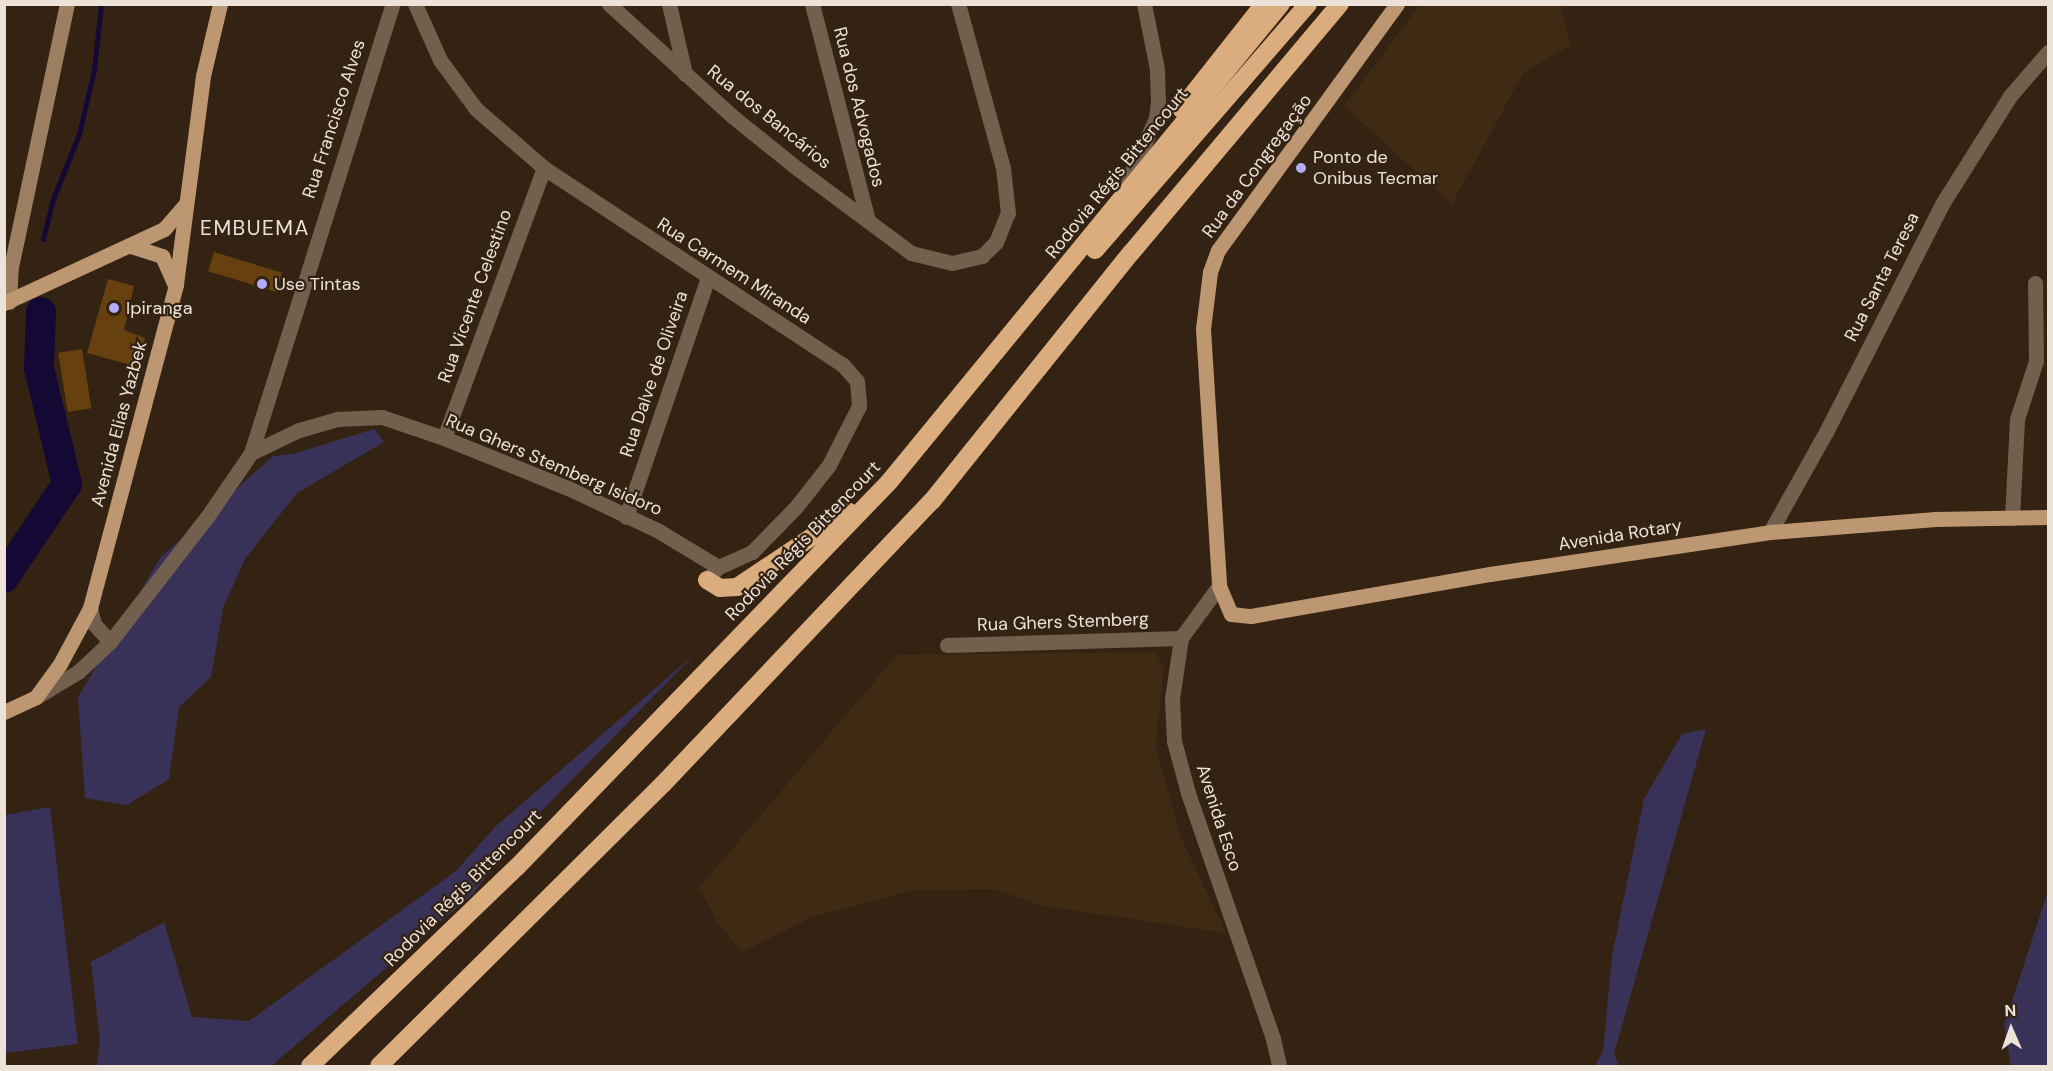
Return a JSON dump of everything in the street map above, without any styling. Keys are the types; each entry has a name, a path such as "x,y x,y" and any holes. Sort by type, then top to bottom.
{"highway":[{"path":"1099,229 1128,180 1264,4"},
{"name":"Rodovia Régis Bittencourt","path":"310,1066 517,867 889,482 1009,339 1281,4"},
{"path":"1009,339 1123,222 1308,4"},
{"path":"379,1066 663,783 932,501 1131,253 1340,4"},
{"path":"712,573 720,588 738,587 889,482"}],"main road":[{"name":"Avenida Elias Yazbek","path":"4,712 36,697 60,664 90,608 174,290 188,201 203,76 220,4"},
{"name":"Rua da Congregação","path":"1219,586 1203,329 1210,272 1218,250 1397,4"},
{"path":"7,303 171,225 188,201"},
{"path":"131,246 162,256 168,264 174,290"},
{"name":"Avenida Rotary","path":"1219,586 1226,609 1231,614 1251,616 1478,576 1770,532 1935,519 2049,517"}],"street":[{"path":"7,303 11,267 67,4"},
{"name":"Rua Francisco Alves","path":"251,453 393,4"},
{"name":"Rua Carmem Miranda","path":"415,4 440,60 476,109 544,168 843,365 852,374 860,392 852,424 829,465 796,507 752,552 712,573"},
{"name":"Rua dos Bancários","path":"609,4 749,129 868,220 912,252 952,263 982,256 996,242 1008,213 1003,168 957,4"},
{"path":"669,4 685,74"},
{"name":"Rua dos Advogados","path":"812,4 868,220"},
{"path":"1128,180 1156,118 1158,101 1157,69 1144,4"},
{"name":"Rua Santa Teresa","path":"1770,532 1826,432 1942,204 2010,96 2049,52"},
{"name":"Rua Vicente Celestino","path":"444,438 544,168"},
{"name":"Rua Dalve de Oliveira","path":"626,517 708,277"},
{"path":"2013,518 2017,419 2036,361 2035,283"},
{"name":"Rua Ghers Stemberg Isidoro","path":"36,697 78,672 110,642 207,517 251,453 299,430 337,419 382,417 444,438 568,488 657,530 712,573"},
{"name":"Avenida Esco","path":"1219,586 1181,638 1172,699 1174,741 1188,793 1273,1039 1279,1066"},
{"path":"90,608 94,624 110,642"},
{"name":"Rua Ghers Stemberg","path":"947,645 1181,638"}],"shaded area":[{"path":"1420,5 1560,5 1571,45 1524,72 1452,204 1344,106"},
{"path":"374,429 384,442 297,493 245,559 223,608 211,677 179,707 169,779 127,805 85,798 78,697 160,558 273,456 293,454"},
{"path":"1155,652 1164,667 1156,747 1181,838 1226,933 1044,906 993,889 915,890 812,917 742,952 718,923 699,888 897,655"},
{"path":"696,653 517,836 472,895 271,1066 97,1066 100,1040 91,962 164,922 192,1017 249,1021 456,871 495,827"},
{"path":"1706,729 1614,1054 1619,1066 1595,1066 1603,1051 1612,956 1644,799 1682,734"},
{"path":"50,807 78,1044 5,1053 5,815"},
{"path":"2048,891 2048,1066 2011,1066 2004,1025"}],"building":[{"name":"Use Tintas","path":"214,252 282,273 276,292 208,271"},
{"name":"Ipiranga","path":"108,279 134,286 124,330 145,338 138,367 87,353"},
{"path":"82,349 91,408 68,412 58,353"}],"waterway":[{"path":"43,239 53,199 79,134 94,70 101,4"},
{"path":"4,578 67,484 39,368 41,312"}],"place":[{"name":"Ponto de Onibus Tecmar","path":"1301,168"},
{"name":"Use Tintas","path":"262,284"},
{"name":"Ipiranga","path":"114,308"}],"district":[{"name":"EMBUEMA","path":"255,228"}]}
